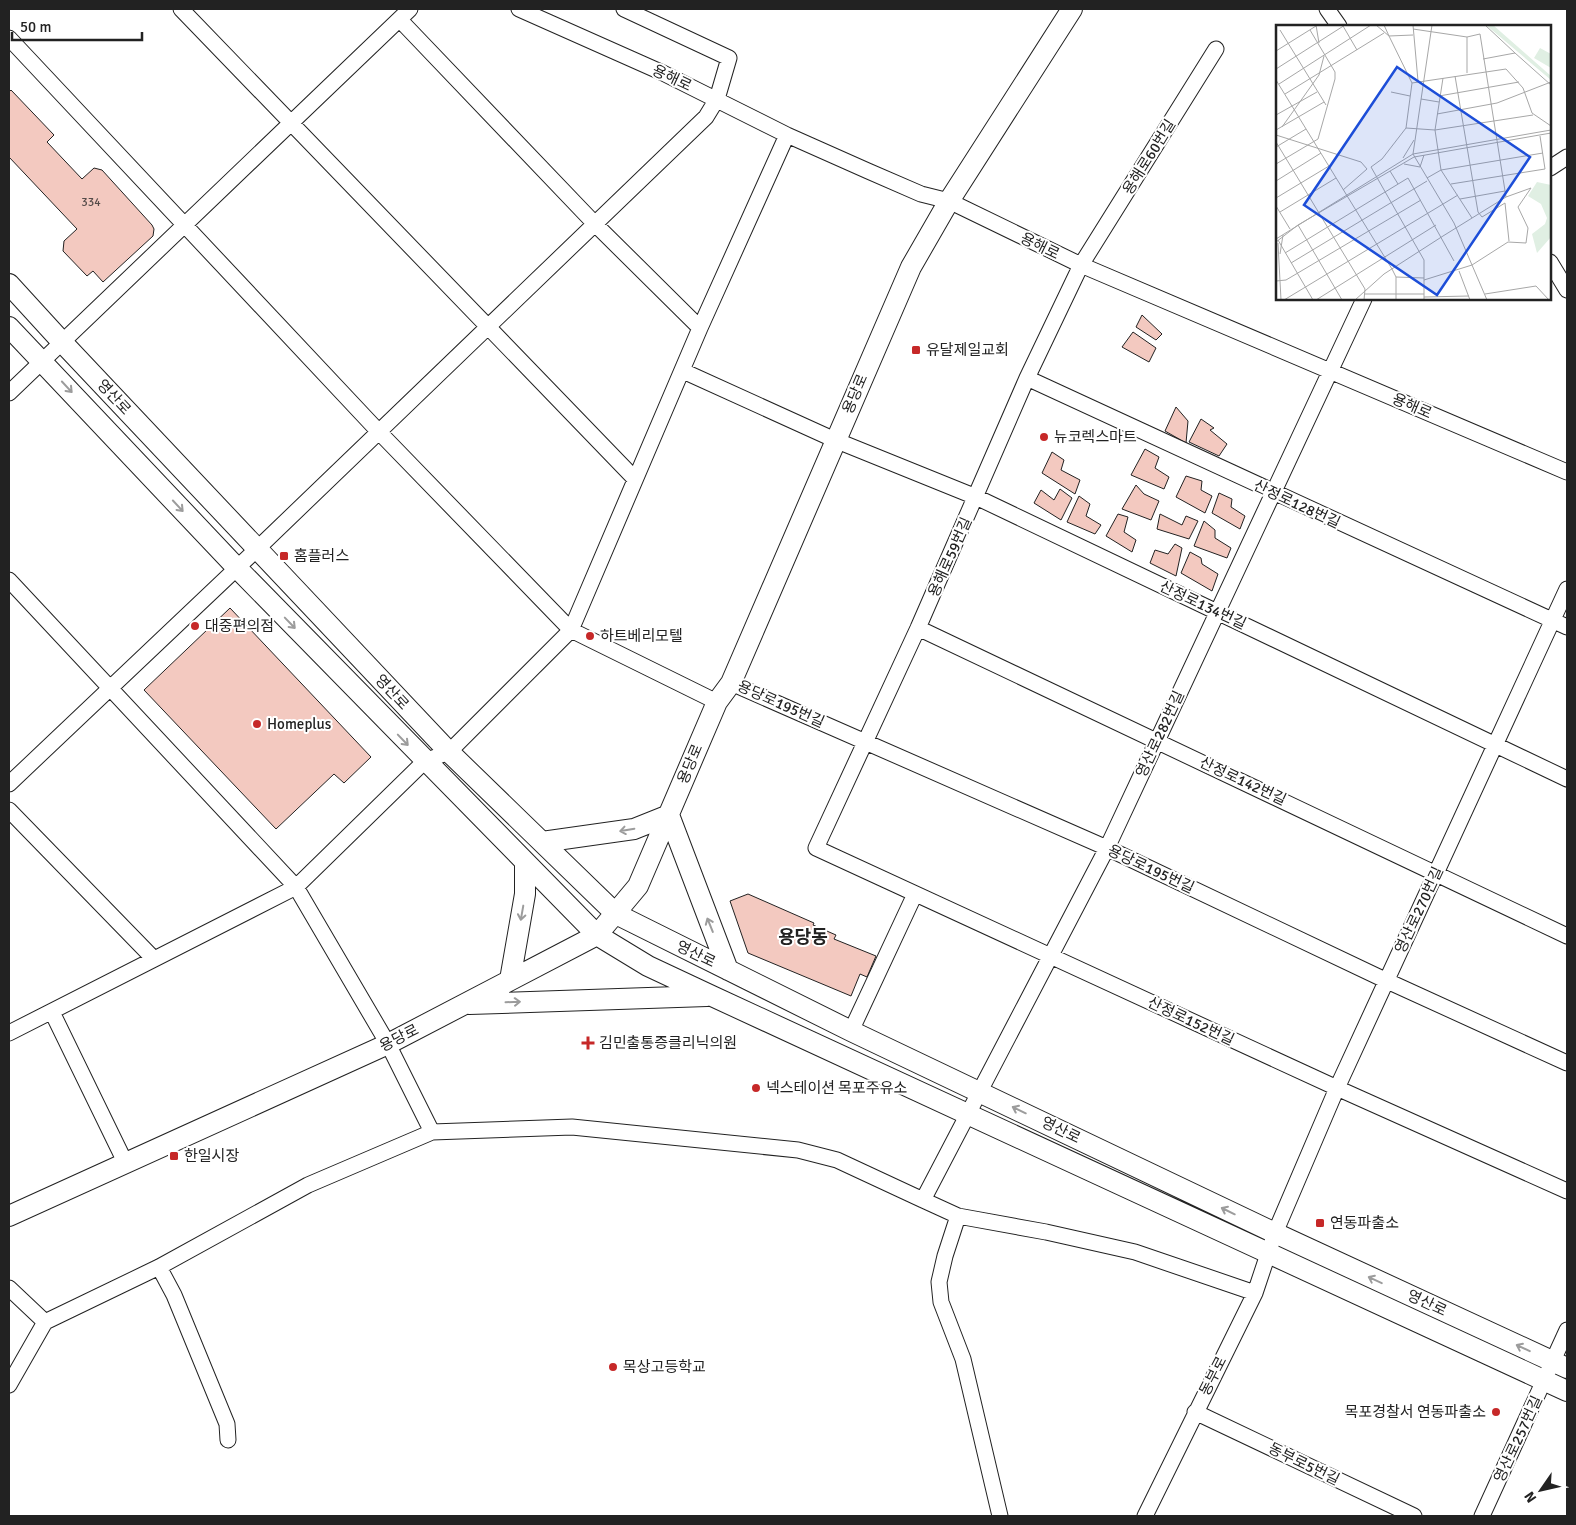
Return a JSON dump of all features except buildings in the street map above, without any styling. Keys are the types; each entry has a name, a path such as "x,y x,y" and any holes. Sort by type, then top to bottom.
{"street":[{"path":"181,9 635,479"},
{"name":"용해로","path":"519,9 718,99 787,135 920,194 948,201 1081,265 1567,472"},
{"path":"9,784 380,432 706,117 718,99 729,58 624,9"},
{"name":"용당로","path":"9,1216 388,1044 596,935 616,914 638,886 717,702 731,682 897,296 922,245 948,201 1072,9"},
{"path":"1327,9 1338,25"},
{"path":"9,393 405,14 595,224 700,328"},
{"path":"9,38 380,432 571,630 717,702"},
{"name":"용해로60번길","path":"1081,265 1216,48"},
{"path":"9,1033 296,888 425,761 449,752 571,630 700,328 787,135"},
{"path":"1551,167 1567,157"},
{"path":"1551,264 1567,290"},
{"name":"용해로59번길","path":"816,848 918,628 1027,378 1081,265"},
{"name":"영산로","path":"9,284 449,752 616,914 851,1032 980,1091 1275,1233 1560,1365"},
{"name":"영산로282번길","path":"924,1200 1107,848 1364,300"},
{"name":"영산로","path":"9,327 237,568 596,935 648,966 712,996 1567,1390"},
{"name":"산정로134번길","path":"682,371 835,440 976,497 1567,779"},
{"name":"산정로128번길","path":"1027,378 1274,494 1567,627"},
{"path":"9,580 296,888 388,1044 432,1132"},
{"name":"영산로270번길","path":"1275,1233 1385,980 1567,589"},
{"name":"산정로142번길","path":"918,628 1567,936"},
{"name":"용당로195번길","path":"731,682 1107,848 1385,980 1567,1063"},
{"path":"9,810 154,959"},
{"path":"542,842 634,829 669,815 728,970"},
{"name":"산정로152번길","path":"816,848 1337,1088 1567,1191"},
{"path":"510,980 525,894 525,864"},
{"path":"851,1032 915,894"},
{"path":"464,1004 712,996"},
{"path":"52,1012 125,1162"},
{"path":"9,1385 45,1322 159,1267 308,1186 432,1132 572,1127 798,1150 836,1160 958,1216 1055,1234 1135,1252 1254,1293"},
{"path":"958,1216 939,1282 940,1302 963,1359 1000,1516"},
{"name":"동부로","path":"1145,1516 1254,1293 1270,1254 1275,1233"},
{"path":"159,1267 174,1294 227,1424 228,1440"},
{"path":"9,1288 45,1322"},
{"name":"영산로257번길","path":"1482,1516 1544,1380 1560,1365 1567,1330"},
{"name":"동부로5번길","path":"1195,1412 1414,1516"}],"place":[{"name":"유달제일교회","path":"916,350"},
{"name":"뉴코렉스마트","path":"1044,437"},
{"name":"홈플러스","path":"284,556"},
{"name":"대중편의점","path":"195,626"},
{"name":"하트베리모텔","path":"590,636"},
{"name":"Homeplus","path":"257,724"},
{"name":"김민출통증클리닉의원","path":"588,1043"},
{"name":"넥스테이션 목포주유소","path":"756,1088"},
{"name":"한일시장","path":"174,1156"},
{"name":"연동파출소","path":"1320,1223"},
{"name":"목상고등학교","path":"613,1367"},
{"name":"목포경찰서 연동파출소","path":"1496,1412"}],"district":[{"name":"용당동","path":"803,937"}]}
